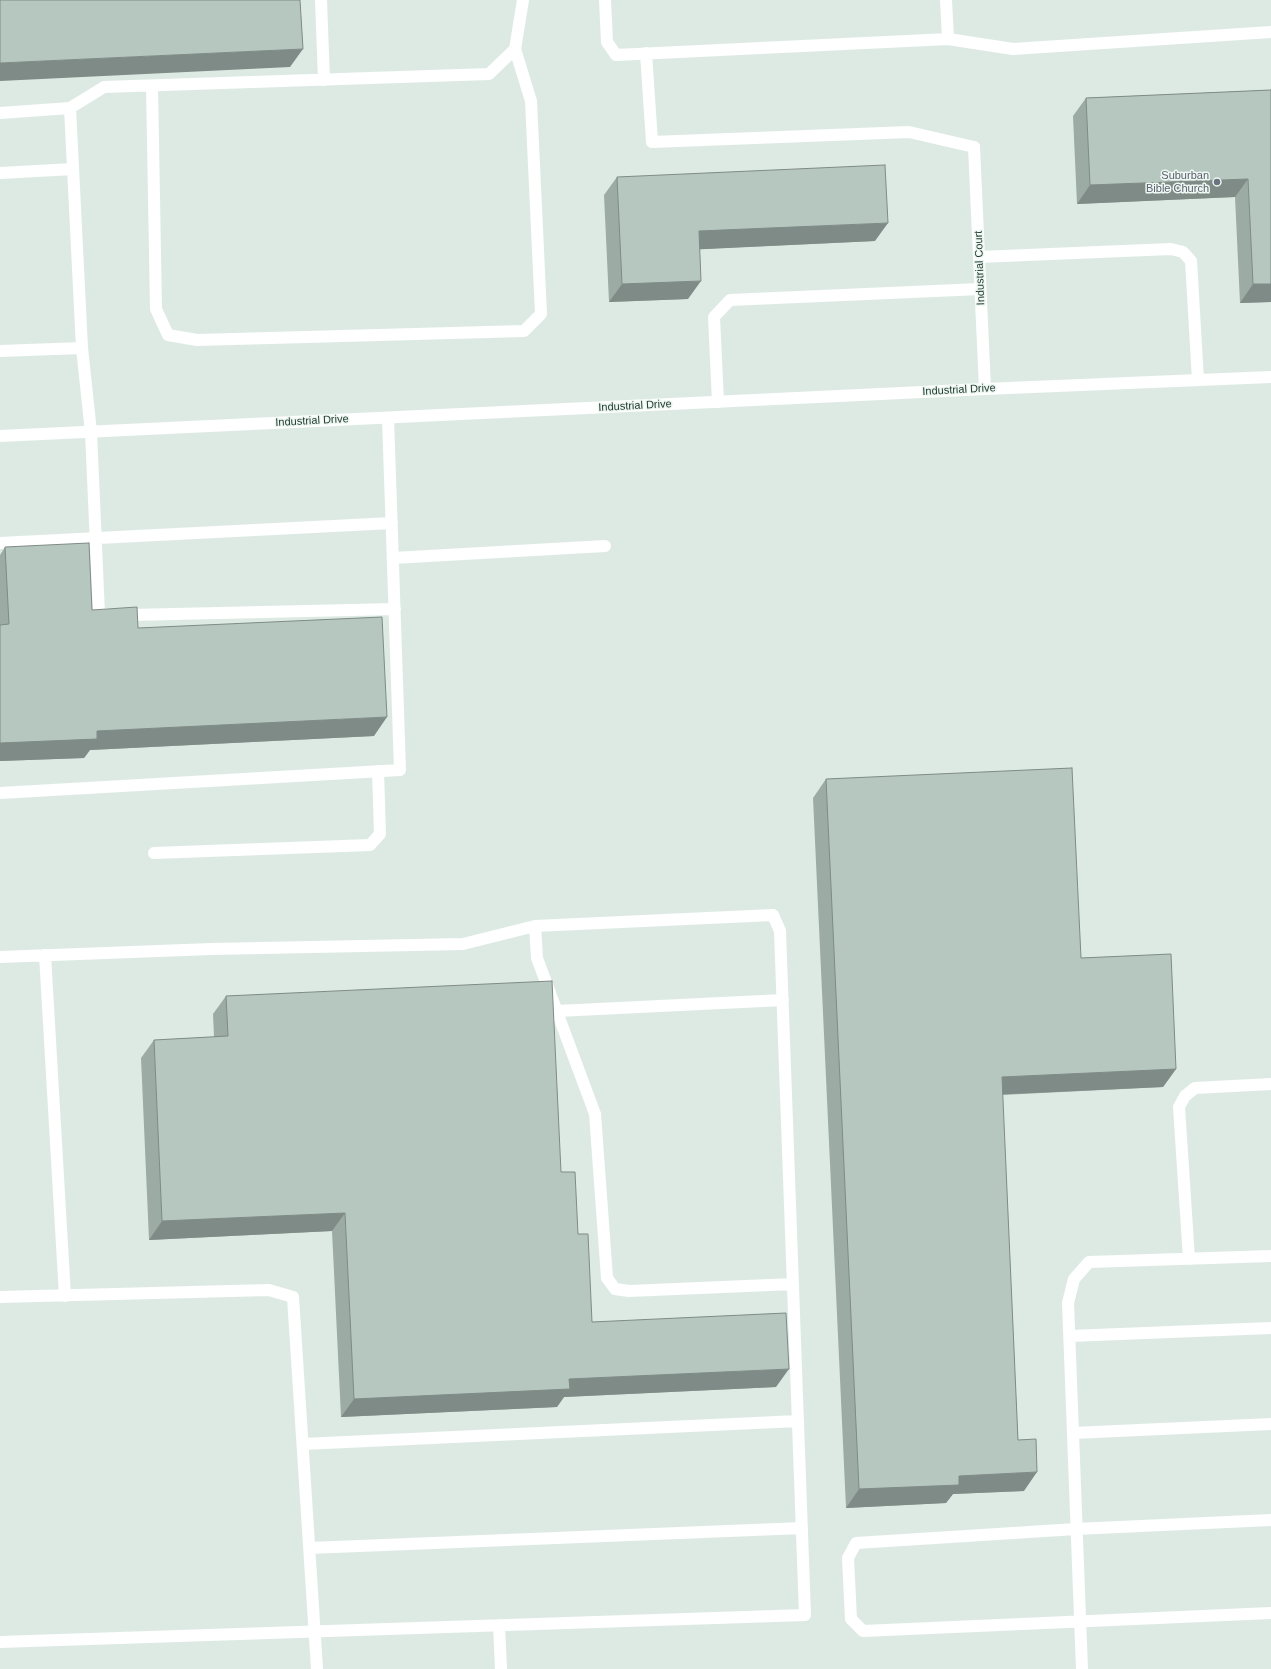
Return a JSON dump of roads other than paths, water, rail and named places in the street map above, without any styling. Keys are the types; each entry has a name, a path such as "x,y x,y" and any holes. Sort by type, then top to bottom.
{"street":[{"path":"321,0 324,80"},
{"path":"152,86 156,309 168,335 197,340 524,331 541,314 531,101 516,49 523,0"},
{"path":"605,0 607,42 616,55 948,39 1013,49 1271,32"},
{"path":"946,0 948,39"},
{"path":"0,112 70,108 104,88 489,74 516,49"},
{"name":"Industrial Court","path":"646,53 652,142 909,132 974,147 985,389"},
{"path":"70,108 82,348 91,432 99,614 130,616 395,609"},
{"path":"0,173 73,169"},
{"path":"979,258 1171,249 1183,252 1191,261 1198,380"},
{"path":"718,402 714,317 730,300 980,289"},
{"path":"0,351 82,348"},
{"name":"Industrial Drive","path":"0,436 985,389 1271,377"},
{"path":"0,793 400,770 388,418"},
{"path":"0,543 392,523"},
{"path":"393,558 605,546"},
{"path":"154,853 370,845 380,834 378,771"},
{"path":"0,957 211,949 463,944 535,926 773,915 780,931 805,1615 0,1642"},
{"path":"535,926 537,958 594,1114 607,1278 615,1289 629,1291 793,1284"},
{"path":"45,956 65,1296"},
{"path":"557,1011 783,1000"},
{"path":"1189,1259 1179,1107 1184,1096 1195,1088 1271,1084"},
{"path":"1082,1669 1068,1303 1074,1278 1089,1262 1271,1256"},
{"path":"0,1297 269,1290 294,1297 317,1669"},
{"path":"1070,1336 1271,1328"},
{"path":"303,1444 798,1421"},
{"path":"1073,1433 1271,1424"},
{"path":"1271,1520 1076,1529 856,1543 848,1558 851,1619 863,1631 1271,1613"},
{"path":"310,1548 802,1528"},
{"path":"499,1626 501,1669"}],"place":[{"name":"Suburban Bible Church","path":"1217,182"}]}
